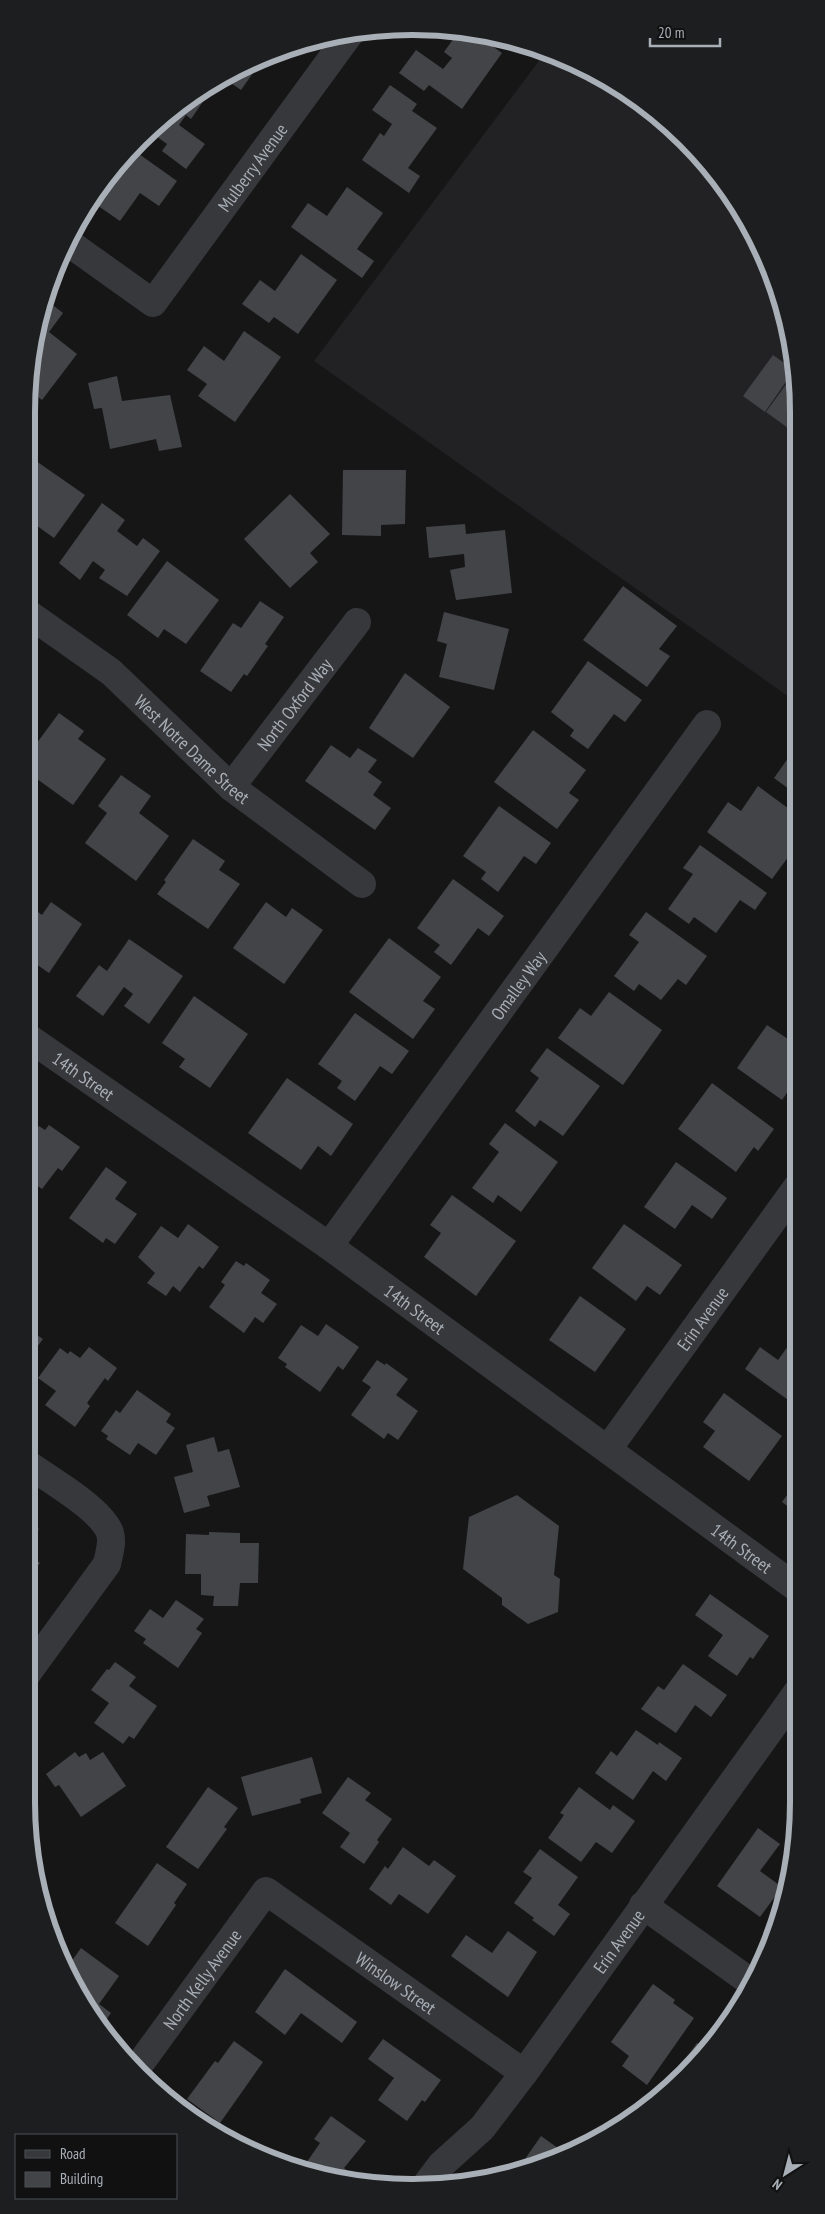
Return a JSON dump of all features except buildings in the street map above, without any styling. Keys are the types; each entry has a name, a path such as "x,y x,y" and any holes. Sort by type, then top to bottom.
{"street":[{"name":"Mulberry Avenue","path":"74,247 153,303 344,41"},
{"name":"West Notre Dame Street","path":"35,618 111,672 232,787 362,884"},
{"name":"North Oxford Way","path":"232,787 357,622"},
{"name":"Omalley Way","path":"329,1246 707,724"},
{"name":"14th Street","path":"35,1042 329,1246 790,1583"},
{"name":"Erin Avenue","path":"608,1449 790,1197"},
{"path":"35,1469 92,1509 103,1521 110,1533 110,1549 107,1564 35,1663"},
{"name":"Erin Avenue","path":"431,2178 441,2165 482,2128 524,2073 790,1702"},
{"name":"North Kelly Avenue","path":"141,2063 266,1891"},
{"name":"Winslow Street","path":"266,1891 524,2073"},
{"path":"643,1905 745,1978"}],"shaded area":[{"path":"541,58 601,86 642,113 696,164 726,203 751,246 770,291 777,315 787,363 790,412 790,698 314,361"}]}
